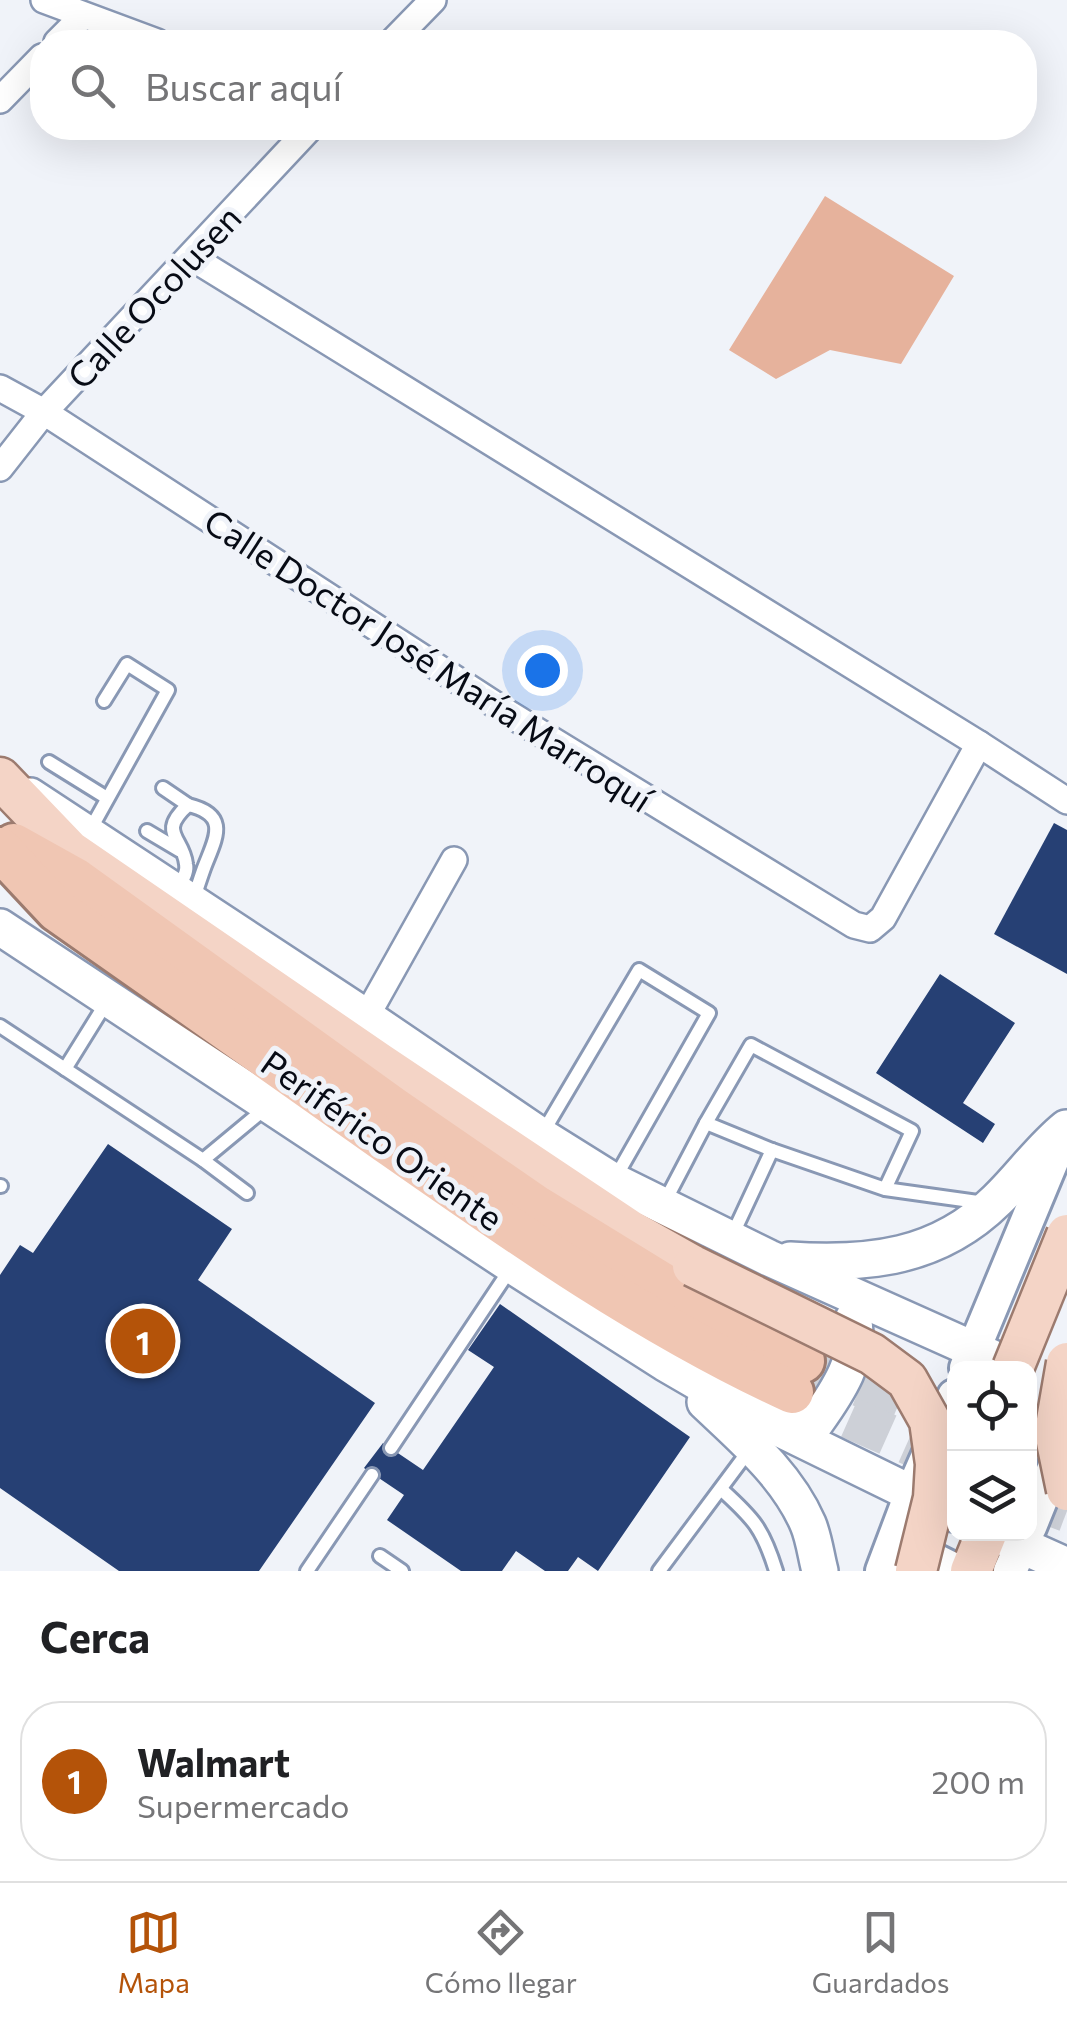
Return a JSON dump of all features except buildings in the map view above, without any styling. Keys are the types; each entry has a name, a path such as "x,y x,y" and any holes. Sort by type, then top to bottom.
{"highway":[{"path":"2,843 79,842"},
{"name":"Periférico Oriente","path":"2,843 75,879 392,1108 537,1206 664,1285 779,1406"}],"main road":[{"path":"0,778 79,842 379,1063 629,1230 872,1354 907,1380 930,1421 936,1464 934,1498 893,1570"},
{"path":"79,842 184,897 613,1182 836,1288 970,1360"},
{"path":"0,926 256,1108 665,1362 779,1406 911,1494 947,1510"},
{"path":"769,1258 835,1261 888,1258 918,1251 954,1234 994,1204 1066,1127"},
{"path":"1017,1361 1067,1234"},
{"path":"779,1406 797,1426 816,1422 834,1396 851,1360 857,1333 851,1310 836,1288"},
{"path":"1037,1406 1067,1331"},
{"path":"1067,1362 1054,1432 1067,1490"},
{"path":"1037,1378 1067,1391"},
{"path":"779,1406 790,1491 808,1526 820,1571"},
{"path":"931,1571 947,1531"},
{"path":"970,1571 1012,1541 1067,1566"}],"street":[{"path":"44,0 123,30"},
{"path":"404,30 433,0"},
{"path":"68,30 83,16"},
{"path":"0,100 30,69"},
{"name":"Calle Ocolusen","path":"0,468 44,412 299,140"},
{"path":"191,257 1067,801"},
{"name":"Calle Doctor José María Marroquí","path":"0,388 44,412 528,725 854,925 870,929 884,918 979,744"},
{"path":"366,1017 454,860"},
{"path":"970,1360 1066,1127"},
{"path":"996,1297 1009,1340 1032,1359 1067,1362"},
{"path":"893,1570 911,1494 947,1412"},
{"path":"1037,1493 1067,1436"},
{"path":"893,1570 928,1556 957,1571"}],"lane":[{"path":"79,842 168,690 127,664 104,701"},
{"path":"50,762 107,798"},
{"path":"163,788 188,805 211,814 216,823 217,838 184,897"},
{"path":"184,897 186,863 173,830 177,815 188,805"},
{"path":"147,831 181,851"},
{"path":"541,1136 639,970 709,1013 613,1182"},
{"path":"65,1068 105,1004 172,1058"},
{"path":"0,1026 247,1193"},
{"path":"662,1207 751,1045 912,1131 884,1189"},
{"path":"203,1160 256,1108"},
{"path":"706,1123 884,1189 994,1204"},
{"path":"730,1240 772,1150"},
{"path":"391,1448 513,1266"},
{"path":"660,1571 779,1406"},
{"path":"307,1571 372,1474"},
{"path":"722,1490 752,1516 768,1544 776,1571"},
{"path":"380,1556 402,1571"}],"shaded area":[{"path":"825,196 954,276 901,364 830,350 776,379 729,350"}],"tunnel":[{"path":"803,1361 947,1423"},
{"path":"792,1392 947,1461"},
{"path":"1037,1461 1067,1473"},
{"path":"1037,1500 1067,1511"}],"place":[{"name":"Walmart","path":"143,1341"}]}
